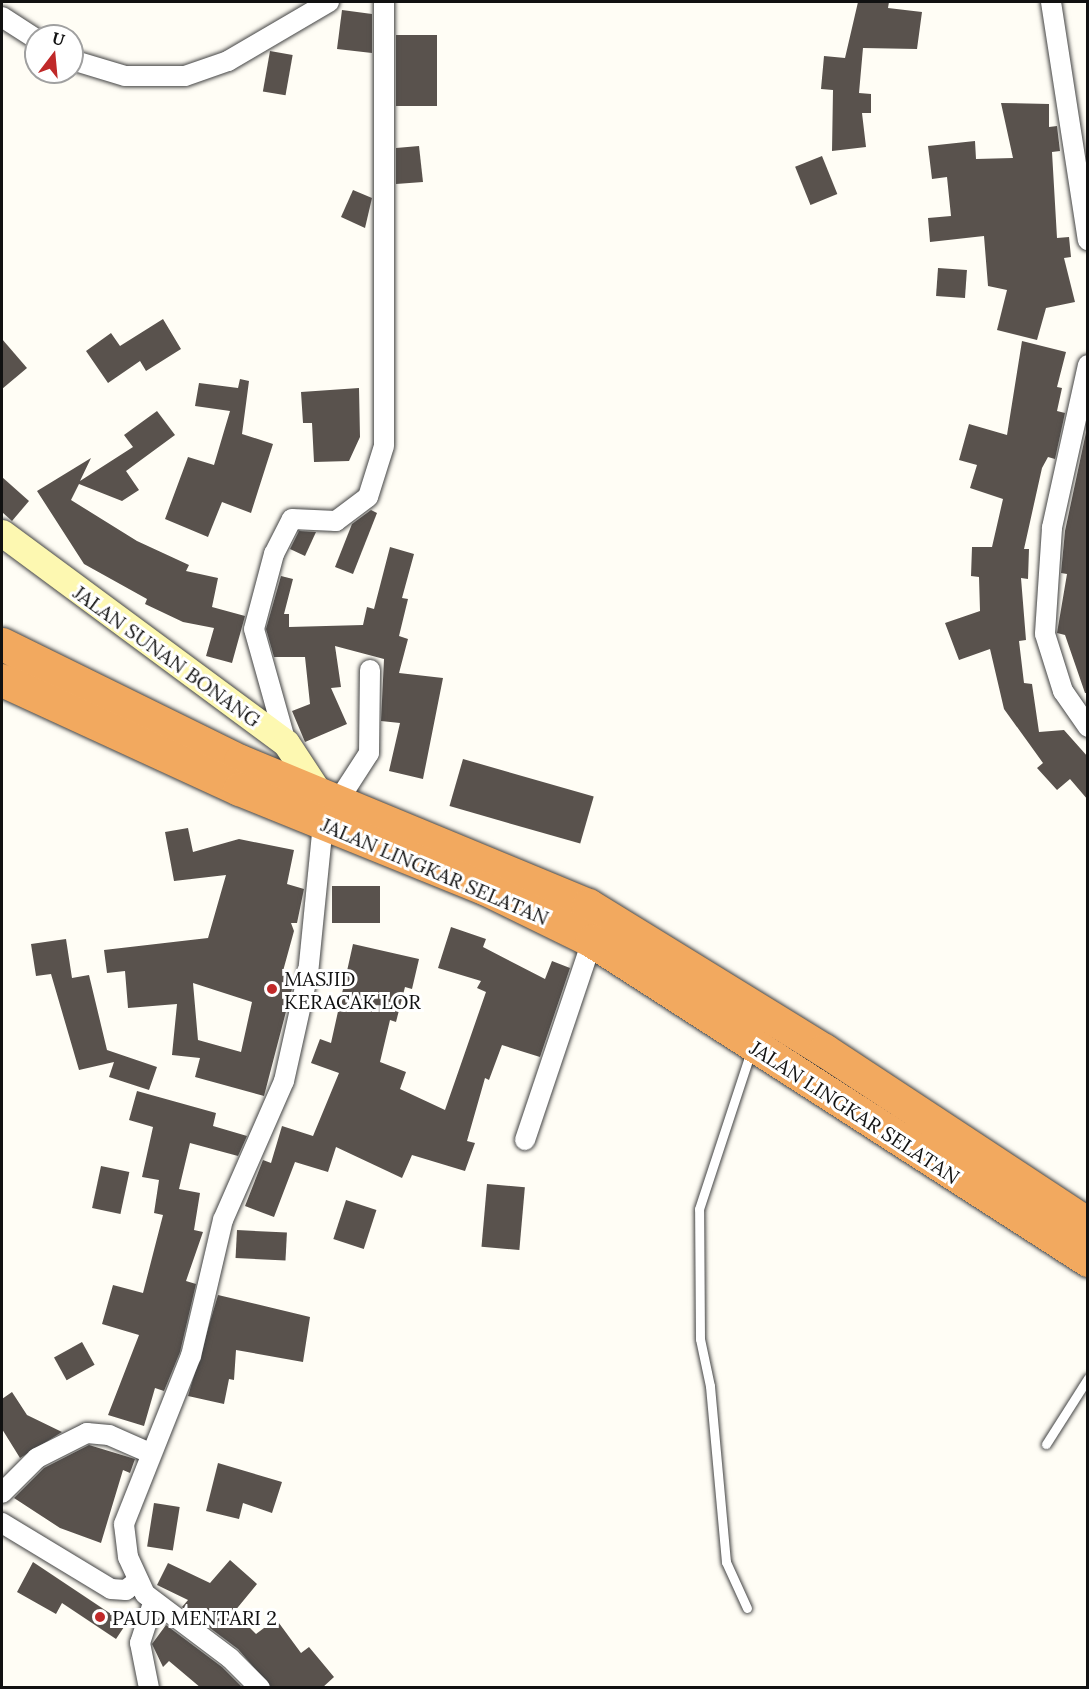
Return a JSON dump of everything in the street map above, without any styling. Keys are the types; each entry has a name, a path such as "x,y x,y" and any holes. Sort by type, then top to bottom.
{"highway":[{"name":"JALAN LINGKAR SELATAN","path":"2,644 592,941 1088,1260"},
{"name":"JALAN LINGKAR SELATAN","path":"2,680 588,905 860,1074 1088,1224"},
{"path":"840,1102 860,1074"}],"street":[{"path":"84,64 126,76 185,76 228,61 329,2"},
{"path":"286,743 254,629 274,554 292,519 336,521 368,497 384,446 384,2"},
{"path":"1051,2 1088,240"},
{"path":"2,17 24,31"},
{"path":"1088,365 1052,528 1045,634 1063,692 1088,727"},
{"name":"JALAN SUNAN BONANG","path":"2,532 286,743 327,806"},
{"path":"260,1688 230,1658 153,1603 137,1581 124,1524 150,1453 191,1356 223,1220 272,1114 288,1065 308,974 327,806 369,753 370,669"},
{"path":"525,1140 592,941"},
{"path":"2,1493 37,1458 87,1433 109,1435 150,1453"},
{"path":"2,1523 111,1588 126,1590 137,1581"},
{"path":"149,1688 140,1649 153,1603"}],"lane":[{"path":"747,1608 726,1562 712,1409 700,1339 699,1209 752,1046"},
{"path":"1046,1444 1088,1378"}],"building":[{"path":"858,2 889,2 888,8 922,12 917,49 863,48 859,93 871,94 871,113 862,113 866,147 832,151 833,90 821,89 824,56 845,58"},
{"path":"342,10 372,14 372,53 337,49"},
{"path":"396,35 437,35 437,106 396,106"},
{"path":"270,51 293,55 286,95 263,91"},
{"path":"1001,103 1049,104 1049,127 1057,126 1060,151 1052,152 1057,238 1069,237 1071,257 1064,258 1075,302 1046,308 1037,340 997,330 1007,290 988,286 984,236 930,242 928,218 951,216 947,177 932,179 928,146 975,141 976,159 1013,158"},
{"path":"419,146 423,182 396,184 396,148"},
{"path":"822,156 837,194 810,205 795,167"},
{"path":"353,190 372,198 365,228 341,217"},
{"path":"938,268 967,270 965,298 936,296"},
{"path":"163,319 181,349 146,371 140,361 108,383 86,351 111,333 120,346"},
{"path":"2,339 27,368 2,389"},
{"path":"1022,341 1066,352 1057,387 1062,388 1057,411 1065,413 1055,459 1048,457 1042,468 1024,549 1029,549 1028,579 1021,578 1026,640 1019,641 1024,683 1032,684 1039,732 1064,730 1088,757 1088,800 1070,779 1057,790 1037,768 1043,763 1004,709 990,649 959,660 945,623 980,611 979,577 971,576 972,547 992,547 1003,499 970,488 977,465 959,460 969,424 1007,435"},
{"path":"240,379 249,381 242,434 273,444 251,513 222,502 208,537 165,519 188,457 214,465 230,411 195,406 199,383 238,388"},
{"path":"359,388 360,437 349,461 314,462 312,423 303,423 301,392"},
{"path":"157,411 175,435 126,471 139,490 122,501 79,484 71,500 137,541 189,565 186,571 218,578 212,607 245,616 232,663 206,656 214,628 183,622 145,604 147,599 84,564 37,491 91,458 80,481 133,447 124,435"},
{"path":"1088,423 1088,693 1085,693 1065,635 1057,633 1067,574 1061,573 1065,531"},
{"path":"2,477 29,501 12,521 2,512"},
{"path":"371,510 377,513 353,574 335,567 352,524"},
{"path":"299,531 316,532 305,556 290,549"},
{"path":"390,547 414,554 402,598 408,599 399,636 408,639 399,673 443,678 423,779 389,771 400,723 381,721 384,659 335,646 341,687 331,688 347,724 305,742 292,711 310,704 305,657 274,657 266,629 281,576 293,579 284,614 289,614 289,627 363,625 367,607 374,609"},
{"path":"463,759 594,796 580,844 449,806"},
{"path":"188,828 193,852 239,839 294,850 287,884 304,889 297,923 291,923 294,931 283,971 295,977 264,1096 195,1077 200,1058 172,1055 177,1004 128,1008 125,971 107,973 104,950 208,938 226,875 174,881 165,832","holes":["193,983 252,1002 241,1052 198,1040"]},
{"path":"332,886 380,886 380,923 332,923"},
{"path":"451,927 486,939 483,947 545,979 552,961 570,968 540,1057 502,1045 489,1080 485,1078 467,1141 475,1143 465,1171 412,1155 402,1178 336,1147 328,1172 295,1162 274,1217 245,1206 263,1160 271,1163 282,1126 313,1136 339,1073 311,1063 320,1039 331,1043 353,944 419,959 412,989 405,987 396,1022 390,1020 380,1062 406,1072 400,1089 445,1110 486,992 477,988 481,981 438,968"},
{"path":"66,939 72,978 89,975 107,1050 157,1067 149,1090 109,1077 114,1062 79,1070 51,974 36,976 31,944"},
{"path":"137,1091 216,1113 213,1126 247,1136 238,1156 190,1143 179,1189 200,1193 194,1230 203,1232 186,1281 196,1284 180,1352 164,1391 155,1388 144,1426 108,1415 139,1335 102,1324 113,1285 143,1293 163,1215 154,1213 159,1180 142,1177 153,1127 129,1120"},
{"path":"101,1166 129,1172 120,1214 92,1208"},
{"path":"487,1184 525,1187 519,1250 482,1247"},
{"path":"346,1200 376,1210 364,1249 333,1239"},
{"path":"237,1230 287,1233 285,1261 236,1258"},
{"path":"218,1295 310,1317 303,1362 236,1350 234,1380 229,1379 224,1404 188,1396"},
{"path":"82,1342 95,1365 67,1380 54,1358"},
{"path":"12,1392 27,1415 62,1432 20,1458 2,1429 2,1399"},
{"path":"89,1445 135,1459 130,1473 123,1470 101,1543 60,1528 14,1498 44,1468"},
{"path":"218,1463 282,1482 272,1513 243,1503 239,1519 206,1511"},
{"path":"154,1503 180,1507 173,1551 147,1546"},
{"path":"230,1560 257,1584 234,1612 256,1634 276,1619 301,1653 309,1647 334,1677 322,1688 272,1688 238,1649 182,1607 188,1600 157,1585 168,1563 210,1583"},
{"path":"33,1562 126,1624 116,1639 62,1603 56,1614 17,1592"},
{"path":"166,1625 222,1667 243,1688 201,1688 169,1661 163,1667 152,1644"}],"place":[{"name":"MASJID KERACAK LOR","path":"272,989"},
{"name":"PAUD MENTARI 2","path":"100,1617"}]}
